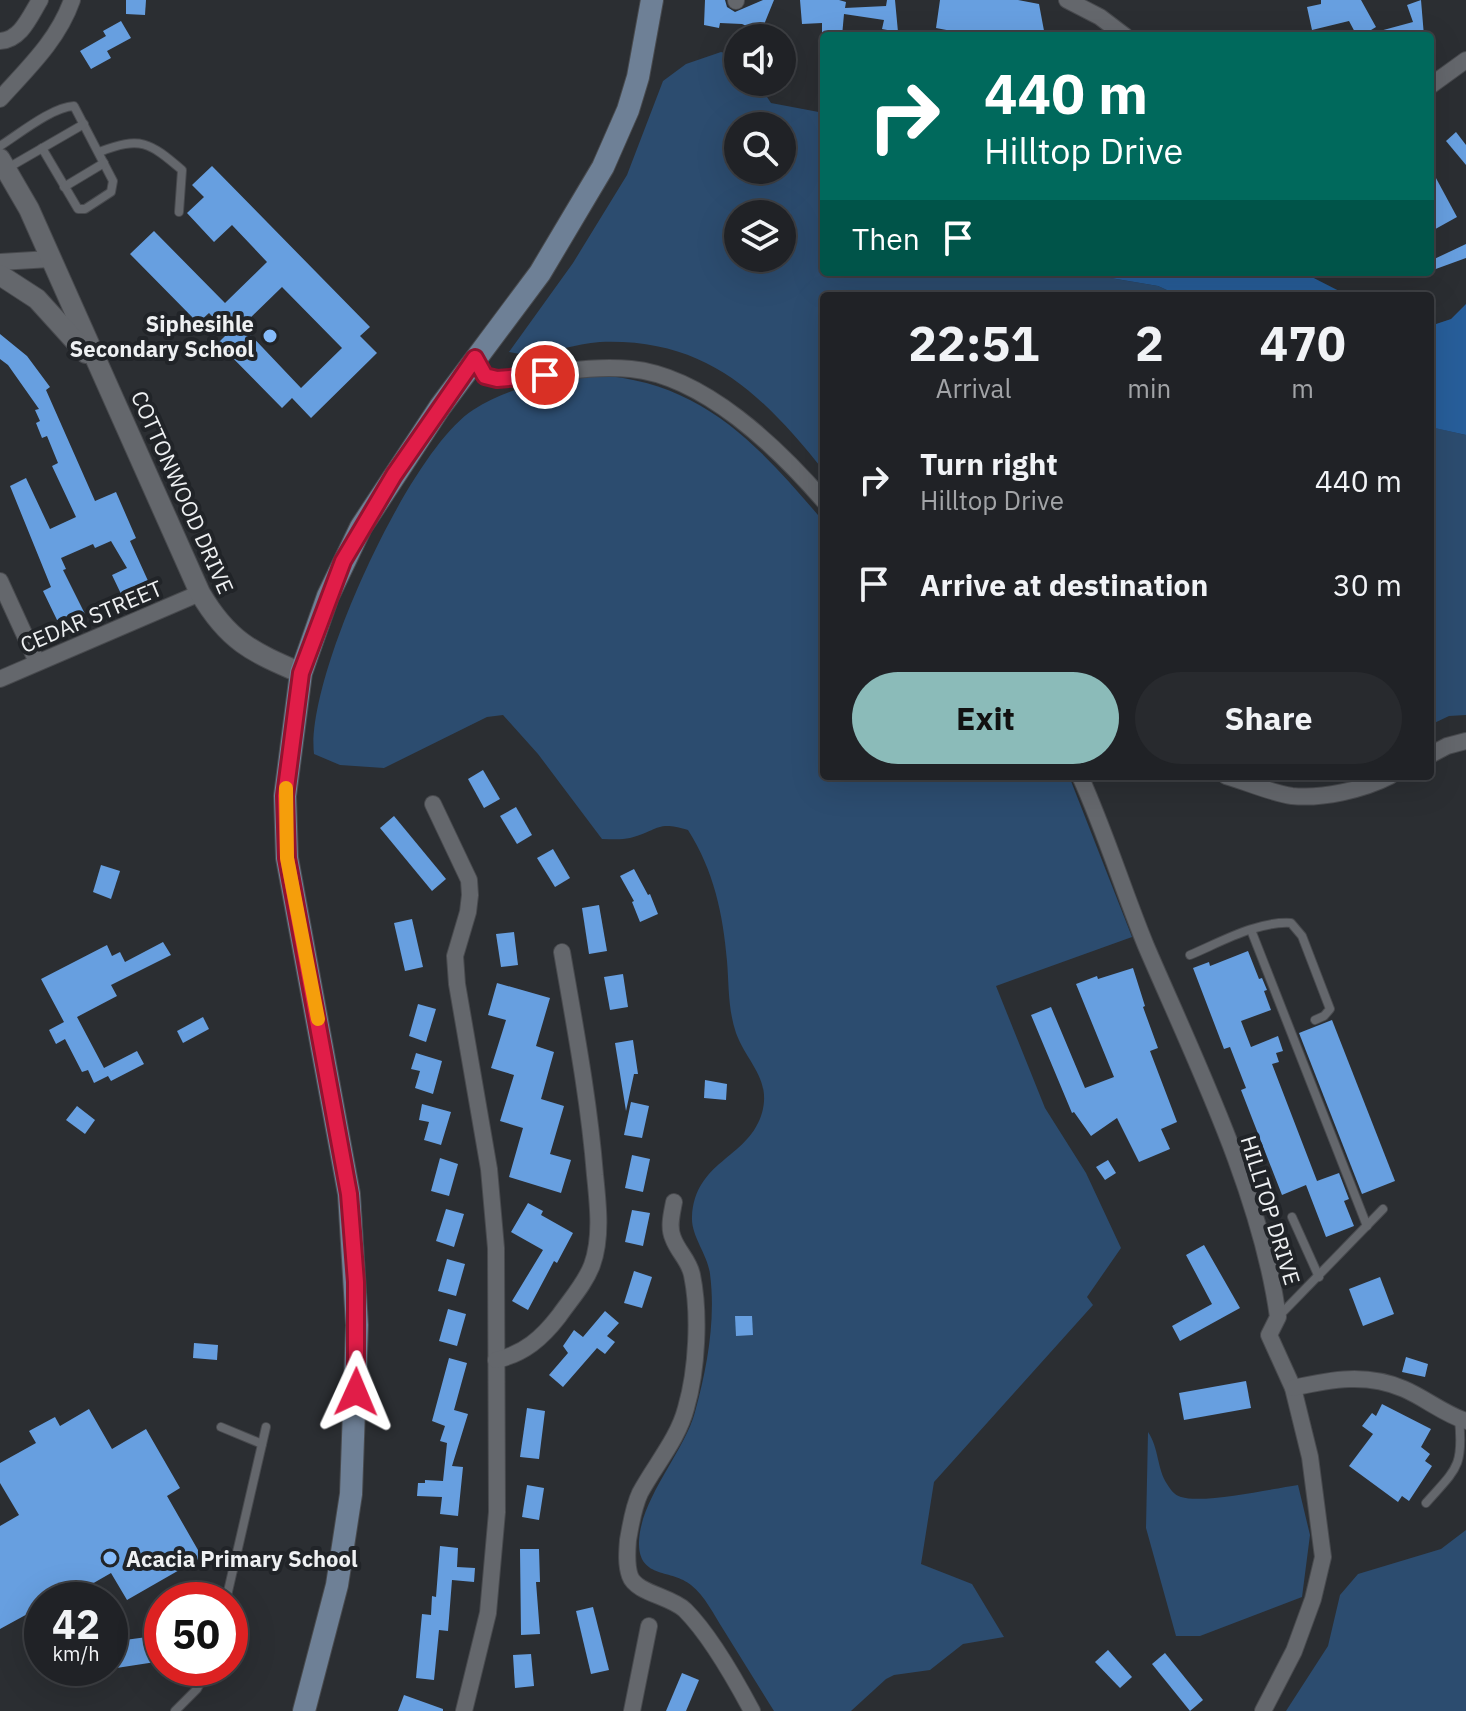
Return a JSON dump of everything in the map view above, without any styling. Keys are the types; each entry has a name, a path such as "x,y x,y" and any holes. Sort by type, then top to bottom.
{"main road":[{"path":"304,1711 337,1585 351,1494 357,1325 349,1194 287,858 285,796 301,673 328,596 361,527 475,358 540,273 603,167 628,110 638,77 652,0"}],"street":[{"path":"0,41 17,35 40,0"},
{"path":"0,99 43,52 61,25 72,0"},
{"path":"1067,0 1100,17 1120,32"},
{"path":"1434,83 1466,60"},
{"path":"3,164 29,209 106,378"},
{"path":"0,262 50,259"},
{"path":"0,275 24,289 55,317 106,378"},
{"path":"475,358 485,376 497,379 596,368 633,369 662,377 696,391 756,432 820,496"},
{"name":"COTTONWOOD DRIVE","path":"106,378 200,593 224,629 246,647 301,673"},
{"path":"0,581 37,662"},
{"name":"CEDAR STREET","path":"0,679 200,593"},
{"path":"1434,753 1466,741"},
{"name":"HILLTOP DRIVE","path":"1082,780 1211,1097 1248,1197 1272,1282 1278,1317 1269,1335 1293,1388 1310,1457 1323,1557 1321,1572 1294,1651 1263,1711"},
{"path":"1239,780 1290,796 1312,796 1378,780"},
{"path":"433,804 469,880 468,912 455,956 457,984 489,1169 496,1248 497,1512 488,1613 464,1711"},
{"path":"496,1360 531,1346 548,1329 586,1279 597,1244 598,1210 587,1091 562,952"},
{"path":"674,1202 671,1233 689,1262 695,1295 694,1373 686,1410 677,1431 639,1496 632,1516 626,1553 629,1573 639,1588 685,1610 733,1676 752,1711"},
{"path":"1293,1388 1334,1378 1378,1380 1405,1389 1463,1420"},
{"path":"632,1711 649,1626"}],"lane":[{"path":"0,146 49,115 69,105 76,107 113,181 112,189 107,196 81,210 42,148"},
{"path":"3,164 42,148 84,124"},
{"path":"99,152 128,142 141,142 158,149 182,170 179,212"},
{"path":"64,187 104,163"},
{"path":"1190,955 1251,930 1291,923 1298,930 1330,1009 1315,1020"},
{"path":"1251,930 1367,1226"},
{"path":"1278,1317 1383,1209"},
{"path":"1292,1217 1319,1277"},
{"path":"1426,1503 1457,1468 1462,1448 1463,1420"},
{"path":"221,1427 262,1444"},
{"path":"230,1582 266,1427"},
{"path":"175,1711 199,1686"}],"shaded area":[{"path":"721,52 724,53 724,96 766,96 771,103 820,112 820,276 1099,276 1158,286 1171,292 820,292 820,466 754,395 702,361 638,343 600,342 531,354 509,352 573,263 627,175 663,81 686,64"},
{"path":"1099,276 1310,276 1341,292 1171,292 1158,286"},
{"path":"1466,304 1466,435 1434,428 1434,325 1451,319"},
{"path":"595,375 633,380 698,404 726,422 751,444 820,518 820,780 1071,780 1132,937 996,986 1045,1108 1086,1173 1121,1248 1087,1297 1093,1305 934,1482 921,1564 972,1584 1004,1637 963,1644 930,1670 894,1675 851,1711 774,1711 701,1595 683,1580 651,1568 641,1556 639,1545 641,1528 653,1494 695,1412 707,1361 712,1291 706,1260 692,1224 695,1198 711,1172 754,1130 764,1103 761,1082 733,1024 720,910 711,877 697,845 688,830 669,826 630,838 602,839 538,754 503,715 487,717 384,768 340,765 314,754 316,719 326,674 343,623 392,517 420,470 447,433 473,410 502,395 563,379"},
{"path":"1434,428 1466,435 1466,715 1449,716 1434,723"},
{"path":"1148,1432 1164,1478 1173,1492 1181,1497 1221,1497 1298,1485 1310,1535 1302,1597 1200,1636 1176,1636 1146,1528"},
{"path":"1466,1530 1466,1711 1286,1711 1328,1646 1340,1595 1358,1574 1441,1549"}],"building":[{"path":"126,0 146,0 145,15 126,14"},
{"path":"705,0 725,0 727,7 735,12 763,0 774,0 764,24 720,23 719,28 704,25"},
{"path":"800,0 839,0 846,2 845,8 886,6 887,0 895,0 898,32 882,29 884,20 844,14 842,32 822,32 822,23 802,24"},
{"path":"940,0 1018,0 1039,4 1044,32 957,32 936,28"},
{"path":"1321,0 1361,0 1376,27 1368,32 1355,32 1349,21 1312,30 1307,7 1321,4"},
{"path":"1421,0 1424,32 1376,32 1413,22 1407,5"},
{"path":"121,21 131,38 107,51 111,58 91,69 80,51 106,36 103,31"},
{"path":"1456,132 1466,145 1466,165 1446,141"},
{"path":"212,166 370,327 360,336 377,353 311,418 292,398 282,408 218,343 228,333 209,313 198,323 130,254 154,231 225,303 267,262 232,225 214,242 187,213 204,197 192,185","holes":["282,287 342,348 301,388 242,326"]},
{"path":"1434,174 1457,217 1434,230"},
{"path":"1466,244 1466,258 1434,270 1434,259"},
{"path":"0,334 27,356 50,387 46,390 95,501 116,492 136,538 130,541 149,583 122,596 112,575 127,568 111,541 95,548 93,544 61,558 66,569 63,570 85,614 72,620 70,615 57,620 43,591 51,587 10,486 26,478 50,529 76,517 52,466 58,463 47,436 42,438 36,423 40,421 35,410 39,409 8,365 0,359"},
{"path":"483,770 500,799 484,808 468,779"},
{"path":"516,807 532,835 517,844 500,816"},
{"path":"394,816 446,879 432,891 380,828"},
{"path":"553,849 570,878 555,887 537,858"},
{"path":"101,865 120,871 111,899 93,892"},
{"path":"634,869 658,914 640,922 634,901 620,876"},
{"path":"599,905 607,951 589,954 582,908"},
{"path":"412,919 423,967 405,971 394,923"},
{"path":"514,932 518,965 501,967 496,934"},
{"path":"163,942 171,955 111,985 117,996 77,1017 104,1068 137,1051 144,1064 111,1081 108,1076 94,1083 88,1070 82,1072 65,1039 56,1044 49,1030 64,1022 41,979 107,945 112,956 120,952 125,962"},
{"path":"1248,951 1267,990 1264,991 1271,1010 1241,1021 1251,1047 1278,1036 1283,1051 1276,1053 1279,1062 1272,1064 1317,1181 1339,1173 1349,1199 1344,1201 1354,1226 1326,1237 1306,1185 1282,1195 1241,1090 1246,1088 1230,1047 1224,1049 1193,968 1209,962 1210,966"},
{"path":"1133,968 1158,1048 1150,1051 1177,1122 1161,1129 1170,1149 1139,1162 1117,1118 1091,1136 1072,1113 1031,1015 1051,1007 1085,1088 1114,1077 1076,984"},
{"path":"623,974 628,1007 610,1010 604,977"},
{"path":"497,983 550,998 536,1046 554,1052 541,1099 564,1106 550,1154 571,1160 561,1193 509,1177 523,1128 500,1121 514,1075 491,1068 506,1020 488,1015"},
{"path":"418,1004 436,1009 426,1042 409,1036"},
{"path":"203,1017 209,1029 183,1043 177,1031"},
{"path":"1332,1020 1395,1181 1362,1194 1299,1033"},
{"path":"633,1040 638,1074 634,1074 626,1111 615,1043"},
{"path":"416,1053 442,1061 433,1094 415,1088 420,1071 411,1069"},
{"path":"705,1080 727,1084 726,1100 704,1098"},
{"path":"631,1102 649,1106 642,1138 624,1135"},
{"path":"422,1104 451,1112 441,1145 424,1140 429,1122 419,1120"},
{"path":"77,1106 95,1120 85,1134 66,1120"},
{"path":"632,1155 650,1159 643,1192 625,1188"},
{"path":"440,1158 458,1164 449,1196 431,1191"},
{"path":"1108,1160 1116,1173 1105,1180 1096,1167"},
{"path":"528,1203 543,1211 541,1215 573,1233 528,1310 512,1301 543,1250 511,1232"},
{"path":"446,1209 464,1214 454,1247 436,1241"},
{"path":"632,1210 650,1213 643,1246 625,1242"},
{"path":"1204,1245 1240,1308 1180,1341 1172,1326 1212,1304 1186,1255"},
{"path":"447,1259 465,1264 456,1296 438,1291"},
{"path":"634,1271 652,1277 642,1308 624,1303"},
{"path":"1380,1277 1394,1314 1363,1326 1349,1289"},
{"path":"448,1309 466,1314 457,1346 439,1341"},
{"path":"605,1311 619,1323 607,1336 615,1342 605,1354 597,1348 563,1387 549,1375 568,1353 563,1346 574,1330 583,1337"},
{"path":"735,1316 752,1316 753,1335 736,1336"},
{"path":"194,1343 218,1345 217,1360 193,1358"},
{"path":"1406,1357 1428,1364 1425,1377 1402,1372"},
{"path":"449,1358 467,1363 454,1410 468,1414 452,1466 463,1467 458,1516 440,1514 442,1497 417,1496 418,1483 425,1483 425,1480 443,1481 447,1443 440,1441 445,1426 432,1421"},
{"path":"1246,1381 1251,1408 1184,1420 1179,1393"},
{"path":"1382,1404 1431,1429 1421,1447 1430,1454 1425,1461 1432,1466 1409,1501 1402,1496 1398,1502 1349,1466 1373,1434 1362,1426 1372,1413 1376,1416"},
{"path":"527,1408 545,1411 539,1459 520,1457"},
{"path":"89,1409 112,1449 146,1429 180,1488 167,1496 202,1557 158,1582 144,1582 144,1590 128,1599 128,1582 116,1582 111,1573 95,1582 24,1582 24,1616 0,1629 0,1526 19,1515 0,1483 0,1463 36,1443 29,1431 55,1417 60,1426"},
{"path":"527,1485 544,1488 539,1520 522,1517"},
{"path":"440,1546 458,1548 457,1567 475,1568 474,1582 452,1580 448,1631 439,1630 434,1680 416,1678 422,1614 431,1615 432,1596 436,1597"},
{"path":"520,1549 539,1549 540,1582 536,1582 540,1634 521,1635"},
{"path":"593,1607 609,1670 591,1674 576,1611"},
{"path":"144,1637 144,1664 128,1666 128,1640"},
{"path":"1108,1650 1132,1677 1120,1688 1095,1662"},
{"path":"1165,1653 1203,1700 1190,1711 1152,1664"},
{"path":"531,1654 534,1686 515,1688 513,1655"},
{"path":"682,1673 699,1680 686,1711 666,1711"},
{"path":"404,1695 443,1709 443,1711 398,1711"}],"slow traffic":[{"path":"286,788 287,858 318,1019"}],"place":[{"name":"Siphesihle Secondary School","path":"270,336"},
{"name":"Acacia Primary School","path":"110,1558"}],"route":[{"path":"356,1392 356,1282 349,1194 287,858 285,796 301,673 328,596 361,527 475,358 485,376 497,379 545,375"}]}
